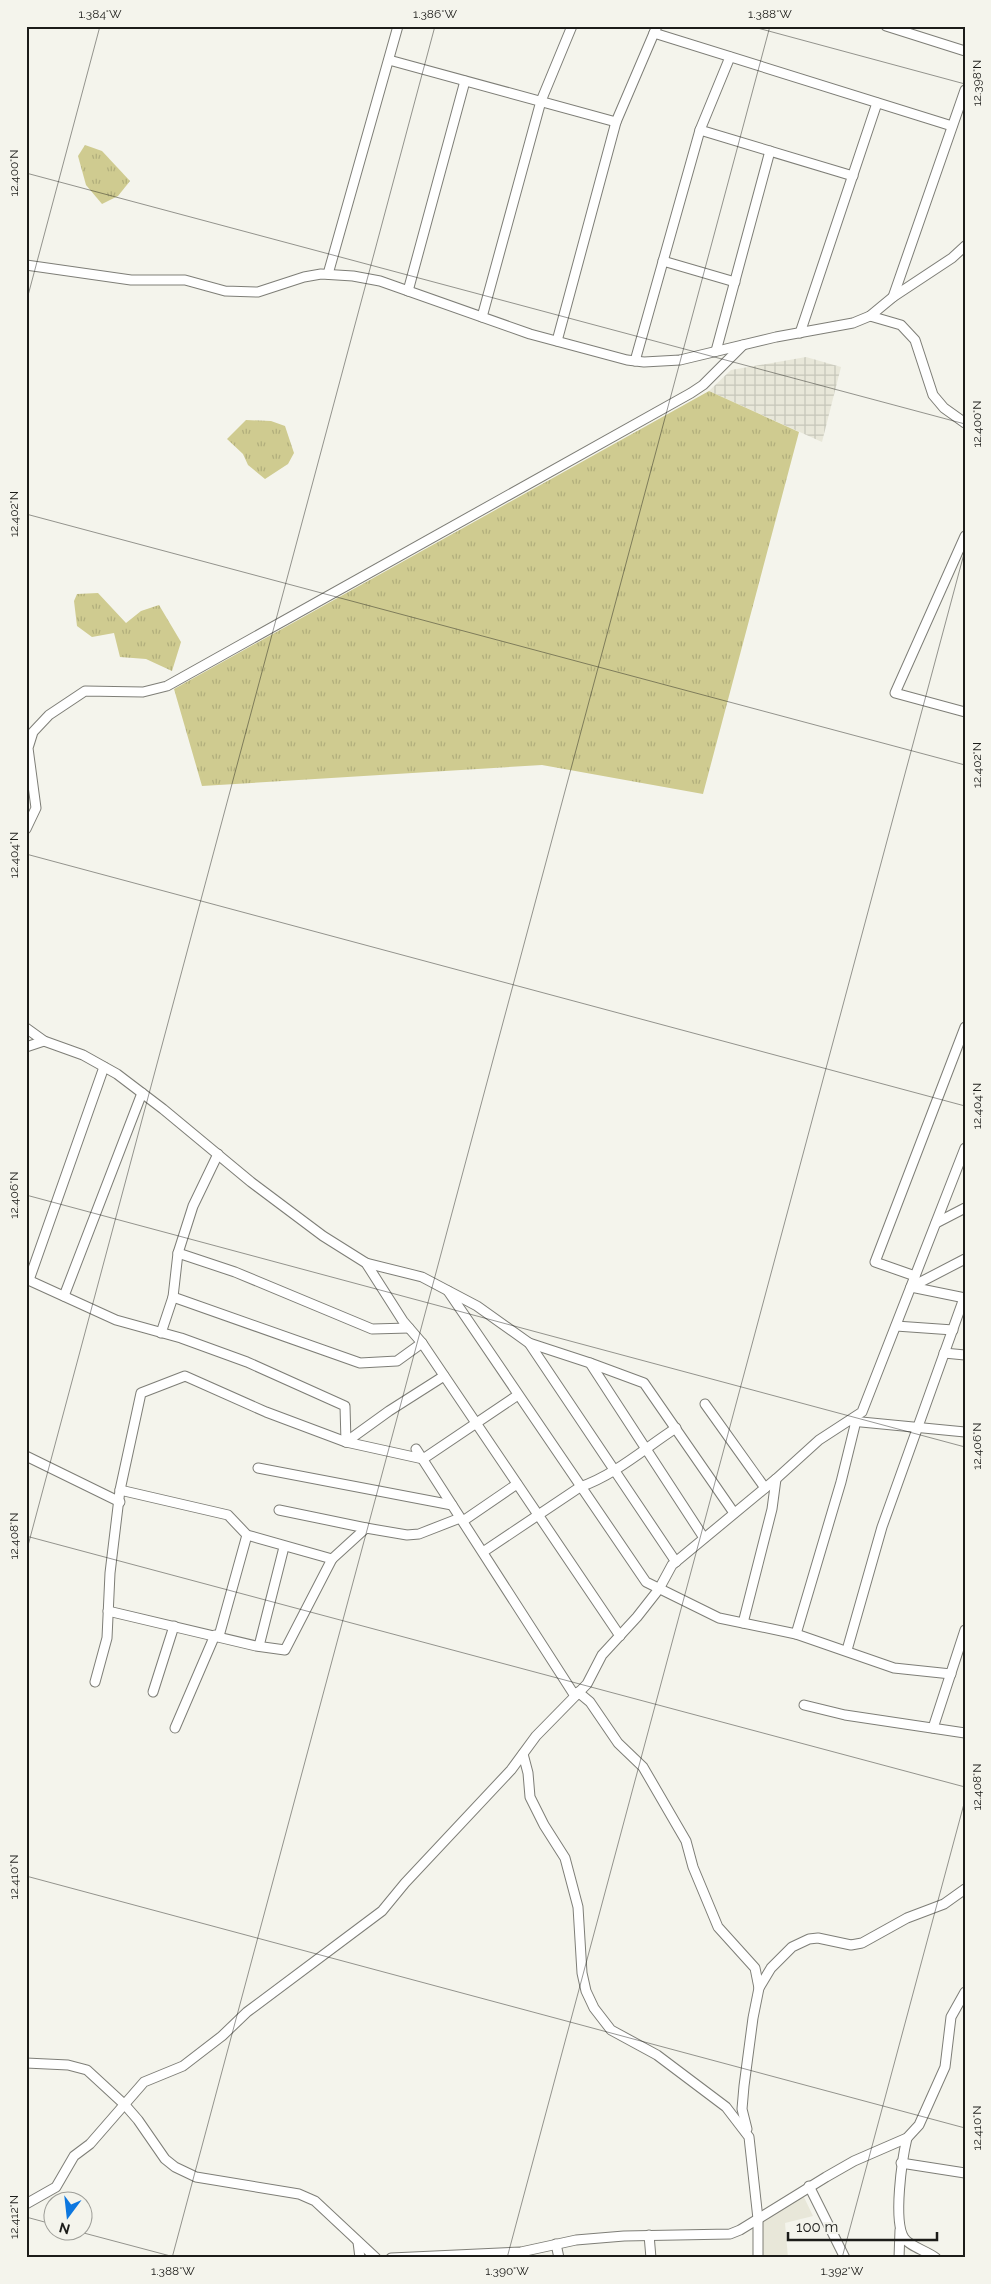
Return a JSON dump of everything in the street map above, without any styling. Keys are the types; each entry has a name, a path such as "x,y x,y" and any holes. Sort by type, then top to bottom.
{"street":[{"path":"328,274 398,26"},
{"path":"482,317 541,101 571,26"},
{"path":"886,26 965,51"},
{"path":"557,341 616,122 656,30 730,57 952,126"},
{"path":"634,361 700,130 730,57"},
{"path":"389,60 616,122"},
{"path":"408,291 465,81"},
{"path":"893,297 965,90"},
{"path":"800,332 877,103"},
{"path":"700,130 853,176"},
{"path":"716,351 770,151"},
{"path":"26,265 131,280 185,280 225,291 242,292 258,292 304,277 328,274 380,281 557,341 634,361 680,360 800,332 852,323 870,316 893,297 952,258 965,246"},
{"path":"663,261 735,282"},
{"path":"870,316 901,325 915,340 933,395 944,408 965,423"},
{"path":"26,829 36,808 28,748 33,732 48,715 85,690 143,692 167,686 691,394 703,385 743,345"},
{"path":"965,536 895,693 965,712"},
{"path":"915,1276 876,1262 965,1027"},
{"path":"26,1028 44,1041 83,1055 142,1093 323,1236 366,1262 422,1277 477,1306 529,1343 644,1383 734,1513"},
{"path":"26,1047 44,1041"},
{"path":"104,1068 28,1279 116,1320 248,1362 345,1406 346,1442"},
{"path":"64,1296 142,1093"},
{"path":"26,2204 56,2187 74,2156 90,2144 144,2082 183,2066 222,2036 248,2012 382,1910 511,1770 536,1736 587,1684 602,1655 637,1617 659,1589 676,1562 819,1440 853,1421 862,1412 965,1148"},
{"path":"161,1333 173,1297 178,1253 192,1206 218,1154"},
{"path":"936,1223 965,1208"},
{"path":"178,1253 235,1272 372,1329 410,1328"},
{"path":"911,1287 964,1259"},
{"path":"366,1262 620,1636"},
{"path":"847,1650 882,1527 964,1298 911,1287"},
{"path":"448,1291 646,1582 718,1618 796,1634 847,1650 894,1668 951,1674"},
{"path":"173,1297 360,1363 397,1361 422,1343"},
{"path":"896,1326 953,1330"},
{"path":"529,1343 676,1562"},
{"path":"944,1352 965,1355"},
{"path":"590,1363 704,1538"},
{"path":"95,1682 107,1638 110,1573 120,1490 141,1393 185,1376 266,1412 346,1442 423,1459 475,1422 518,1395"},
{"path":"346,1442 389,1410 444,1376"},
{"path":"705,1404 765,1488"},
{"path":"853,1421 965,1432"},
{"path":"796,1634 841,1482 853,1421"},
{"path":"483,1552 580,1487 592,1483 676,1428"},
{"path":"416,1449 576,1694 590,1702 618,1743 643,1768 686,1841 693,1867 718,1927 755,1968 759,1988 742,2109 749,2137 758,2219 758,2258"},
{"path":"26,1456 120,1502"},
{"path":"258,1468 452,1505"},
{"path":"743,1623 772,1510 776,1478"},
{"path":"279,1510 366,1528 413,1535 462,1519 517,1484"},
{"path":"120,1490 228,1516 247,1536 332,1559"},
{"path":"108,1611 284,1650 332,1559 366,1528"},
{"path":"175,1728 217,1635 247,1536"},
{"path":"260,1646 284,1547"},
{"path":"153,1692 174,1626"},
{"path":"933,1728 965,1630"},
{"path":"804,1705 845,1715 965,1733"},
{"path":"523,1754 528,1773 530,1797 544,1825 565,1858 578,1907 586,1991 594,2008 611,2030 657,2056 726,2107 749,2137"},
{"path":"759,1988 771,1968 792,1947 808,1939 818,1938 851,1945 862,1943 907,1918 944,1904 965,1889"},
{"path":"391,2258 521,2252 576,2240 650,2235 730,2234 854,2161 906,2138 919,2125 945,2067 951,2017 965,1992"},
{"path":"26,2063 68,2065 87,2070 125,2105 165,2158 175,2167 196,2177 299,2194 315,2201 376,2258"},
{"path":"900,2258 901,2162 906,2138"},
{"path":"901,2162 965,2173"},
{"path":"810,2186 845,2258"},
{"path":"900,2228 903,2237 909,2244 925,2250 936,2258"},
{"path":"650,2235 651,2258"},
{"path":"358,2242 360,2258"},
{"path":"556,2244 559,2258"}],"shaded area":[{"path":"806,357 841,367 822,442 709,391 731,370"},
{"path":"801,2191 813,2216 785,2223 788,2258 758,2258 758,2219"}],"green space":[{"path":"85,145 102,151 130,181 118,196 102,204 86,185 78,156"},
{"path":"709,391 799,432 703,794 542,765 202,786 174,689"},
{"path":"246,420 271,421 285,426 294,453 288,464 265,479 248,465 243,454 227,439"},
{"path":"98,593 126,623 141,611 159,605 181,642 172,671 146,659 120,657 114,633 92,637 77,626 74,601 77,594"}]}
